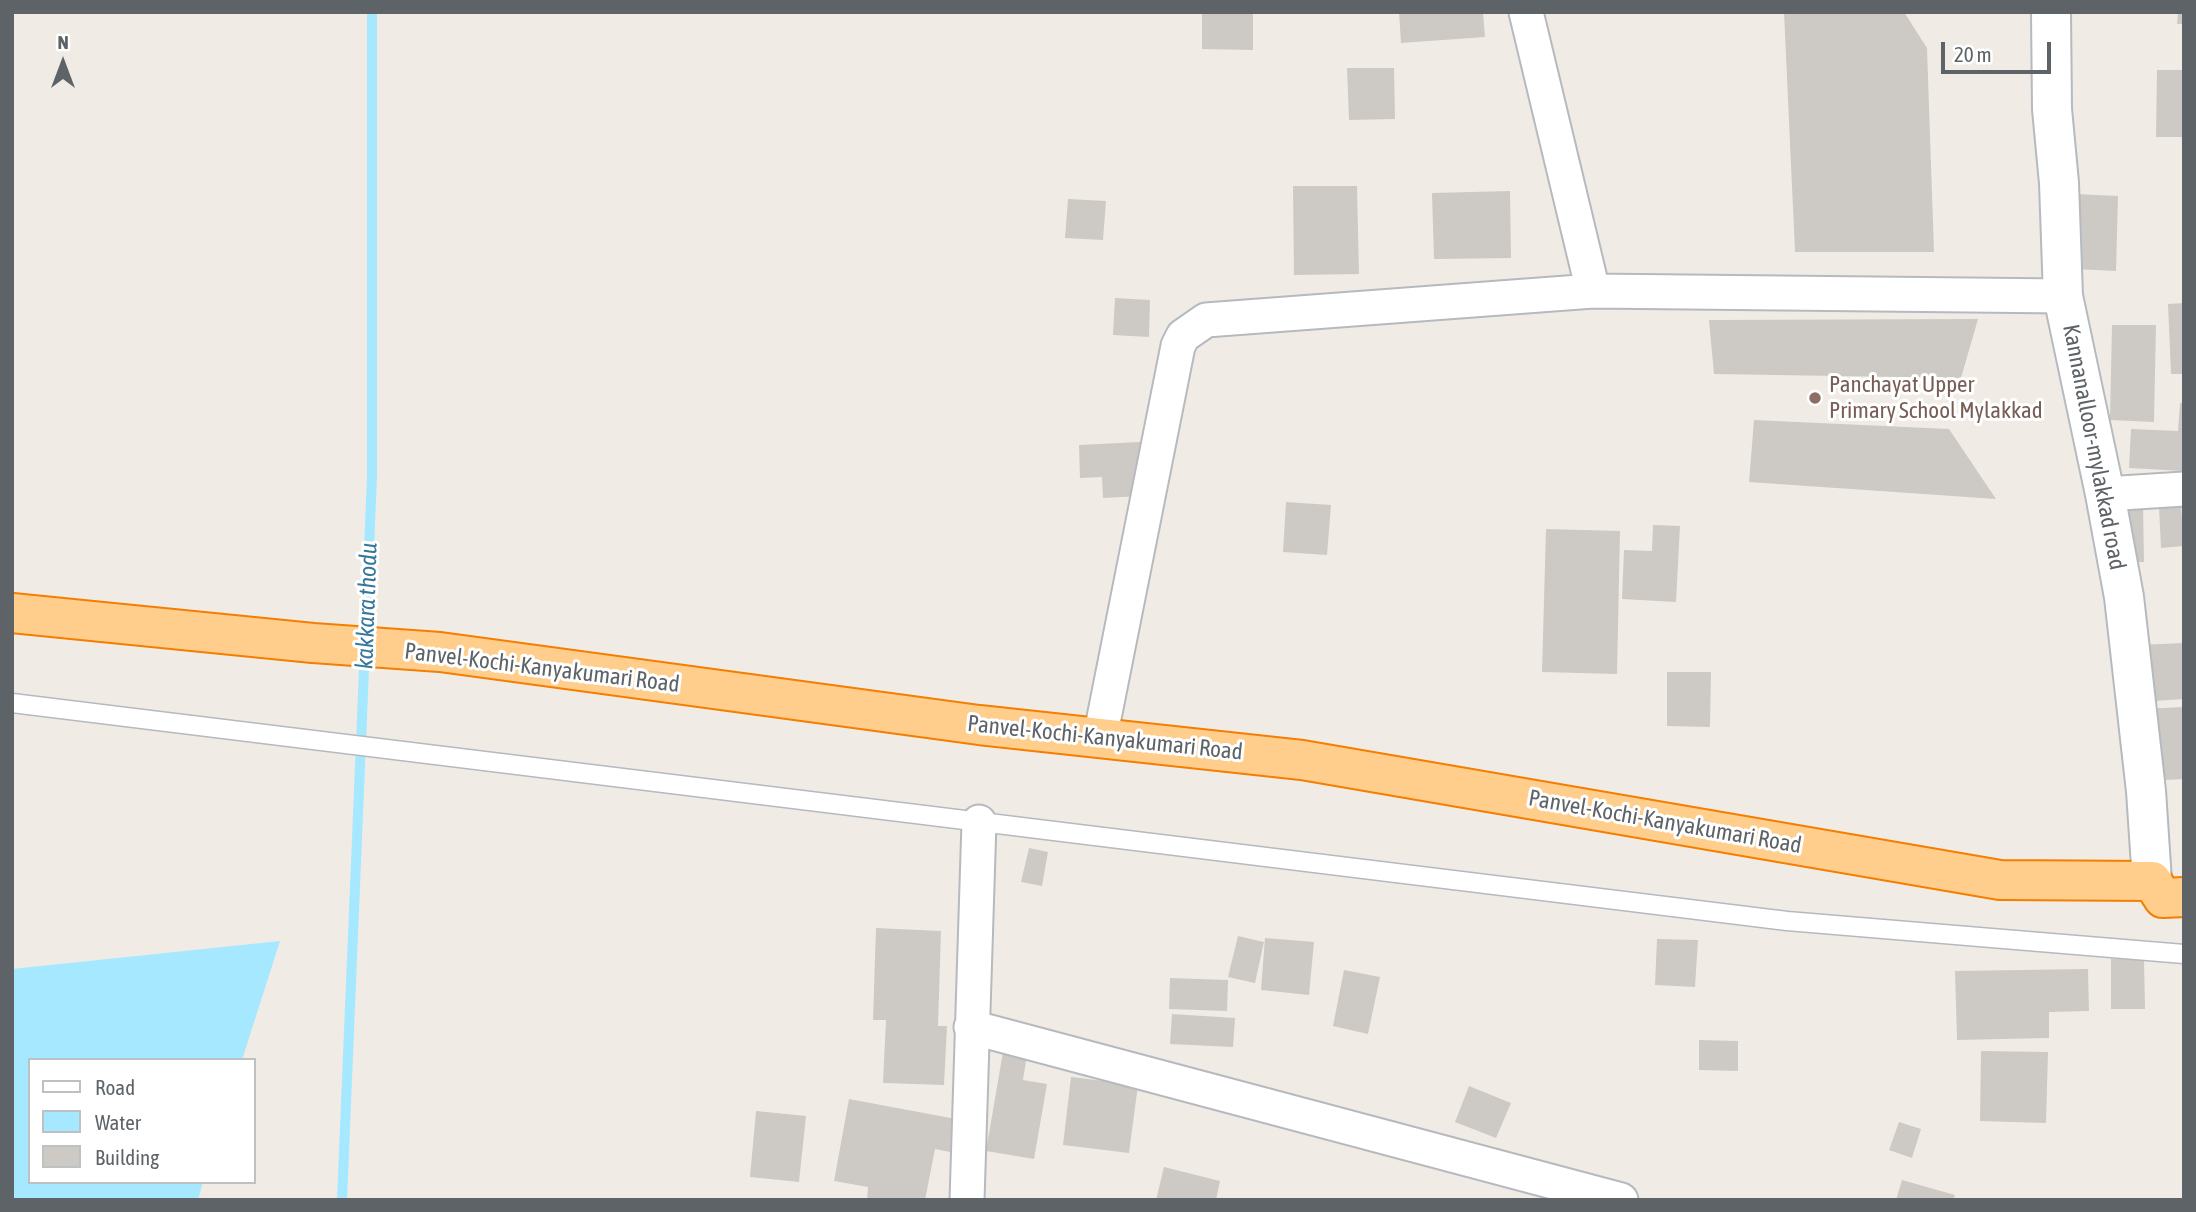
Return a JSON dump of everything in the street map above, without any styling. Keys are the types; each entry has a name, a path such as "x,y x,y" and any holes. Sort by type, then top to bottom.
{"highway":[{"name":"Panvel-Kochi-Kanyakumari Road","path":"12,613 313,643 440,652 979,725 1302,760 2000,880 2168,889"}],"main road":[{"name":"Kannanalloor-mylakkad road","path":"2051,12 2052,109 2059,183 2063,296 2124,597 2168,889"}],"street":[{"path":"1526,12 1593,291"},
{"path":"1100,738 1175,359 1184,335 1206,320 1593,291 2063,296"},
{"path":"2105,494 2184,489"},
{"path":"967,1200 979,822"},
{"path":"971,1027 1621,1200"}],"lane":[{"path":"12,703 1787,921 2184,954"}],"water":[{"path":"280,941 243,1058 28,1058 28,1184 202,1184 198,1200 12,1200 12,969"}],"building":[{"path":"1399,12 1483,12 1485,37 1401,43"},
{"path":"1784,12 1904,12 1927,48 1934,252 1795,252"},
{"path":"2178,12 2184,12 2184,24 2177,24"},
{"path":"1202,13 1253,14 1253,50 1202,49"},
{"path":"1347,68 1394,68 1395,119 1349,120"},
{"path":"2157,70 2184,70 2184,137 2156,137"},
{"path":"1293,186 1357,186 1359,274 1294,275"},
{"path":"1510,191 1511,258 1434,259 1432,193"},
{"path":"2076,194 2118,196 2116,271 2074,269"},
{"path":"1068,199 1106,201 1103,240 1065,238"},
{"path":"1115,298 1150,300 1149,337 1113,335"},
{"path":"2184,303 2184,374 2171,374 2168,304"},
{"path":"1978,319 1961,378 1714,374 1709,320"},
{"path":"2112,325 2156,325 2154,422 2110,420"},
{"path":"2180,403 2184,403 2184,471 2129,468 2131,429 2178,431"},
{"path":"1754,420 1949,429 1996,499 1749,482"},
{"path":"1140,442 1142,496 1103,498 1102,477 1080,478 1079,445"},
{"path":"1286,502 1331,505 1327,555 1283,552"},
{"path":"2143,504 2144,562 2130,562 2128,505"},
{"path":"2181,506 2184,546 2161,548 2159,507"},
{"path":"1653,525 1680,526 1676,602 1622,599 1624,550 1652,551"},
{"path":"1546,529 1620,531 1617,674 1542,672"},
{"path":"2184,643 2184,699 2140,702 2138,645"},
{"path":"1667,672 1711,672 1710,727 1667,726"},
{"path":"2184,707 2184,779 2145,781 2141,709"},
{"path":"1029,848 1048,852 1042,886 1021,882"},
{"path":"876,928 941,931 938,1026 947,1026 944,1085 883,1083 886,1020 873,1020"},
{"path":"1238,936 1264,942 1255,983 1228,977"},
{"path":"1265,938 1314,942 1309,995 1261,990"},
{"path":"1657,939 1698,940 1695,987 1655,985"},
{"path":"2111,959 2144,959 2145,1009 2111,1009"},
{"path":"2088,969 2089,1011 2049,1012 2049,1038 1957,1040 1955,971"},
{"path":"1344,970 1380,977 1368,1034 1333,1026"},
{"path":"1170,978 1228,980 1227,1011 1169,1009"},
{"path":"1172,1014 1235,1018 1233,1047 1170,1044"},
{"path":"1699,1040 1738,1041 1738,1071 1699,1070"},
{"path":"1981,1051 2048,1052 2046,1123 1980,1121"},
{"path":"1003,1052 1027,1055 1023,1080 1047,1084 1034,1159 986,1151"},
{"path":"1071,1077 1138,1085 1129,1153 1063,1145"},
{"path":"1469,1086 1511,1103 1496,1138 1455,1122"},
{"path":"849,1099 956,1119 950,1152 935,1149 925,1200 867,1200 868,1187 834,1181"},
{"path":"756,1111 806,1116 799,1182 750,1177"},
{"path":"1899,1122 1921,1129 1912,1158 1889,1150"},
{"path":"1164,1167 1220,1181 1216,1200 1156,1200"},
{"path":"1902,1180 1955,1195 1953,1200 1896,1200"}],"waterway":[{"name":"kakkara thodu","path":"342,1200 372,477 372,12"}],"place":[{"name":"Panchayat Upper Primary School Mylakkad","path":"1815,398"}]}
